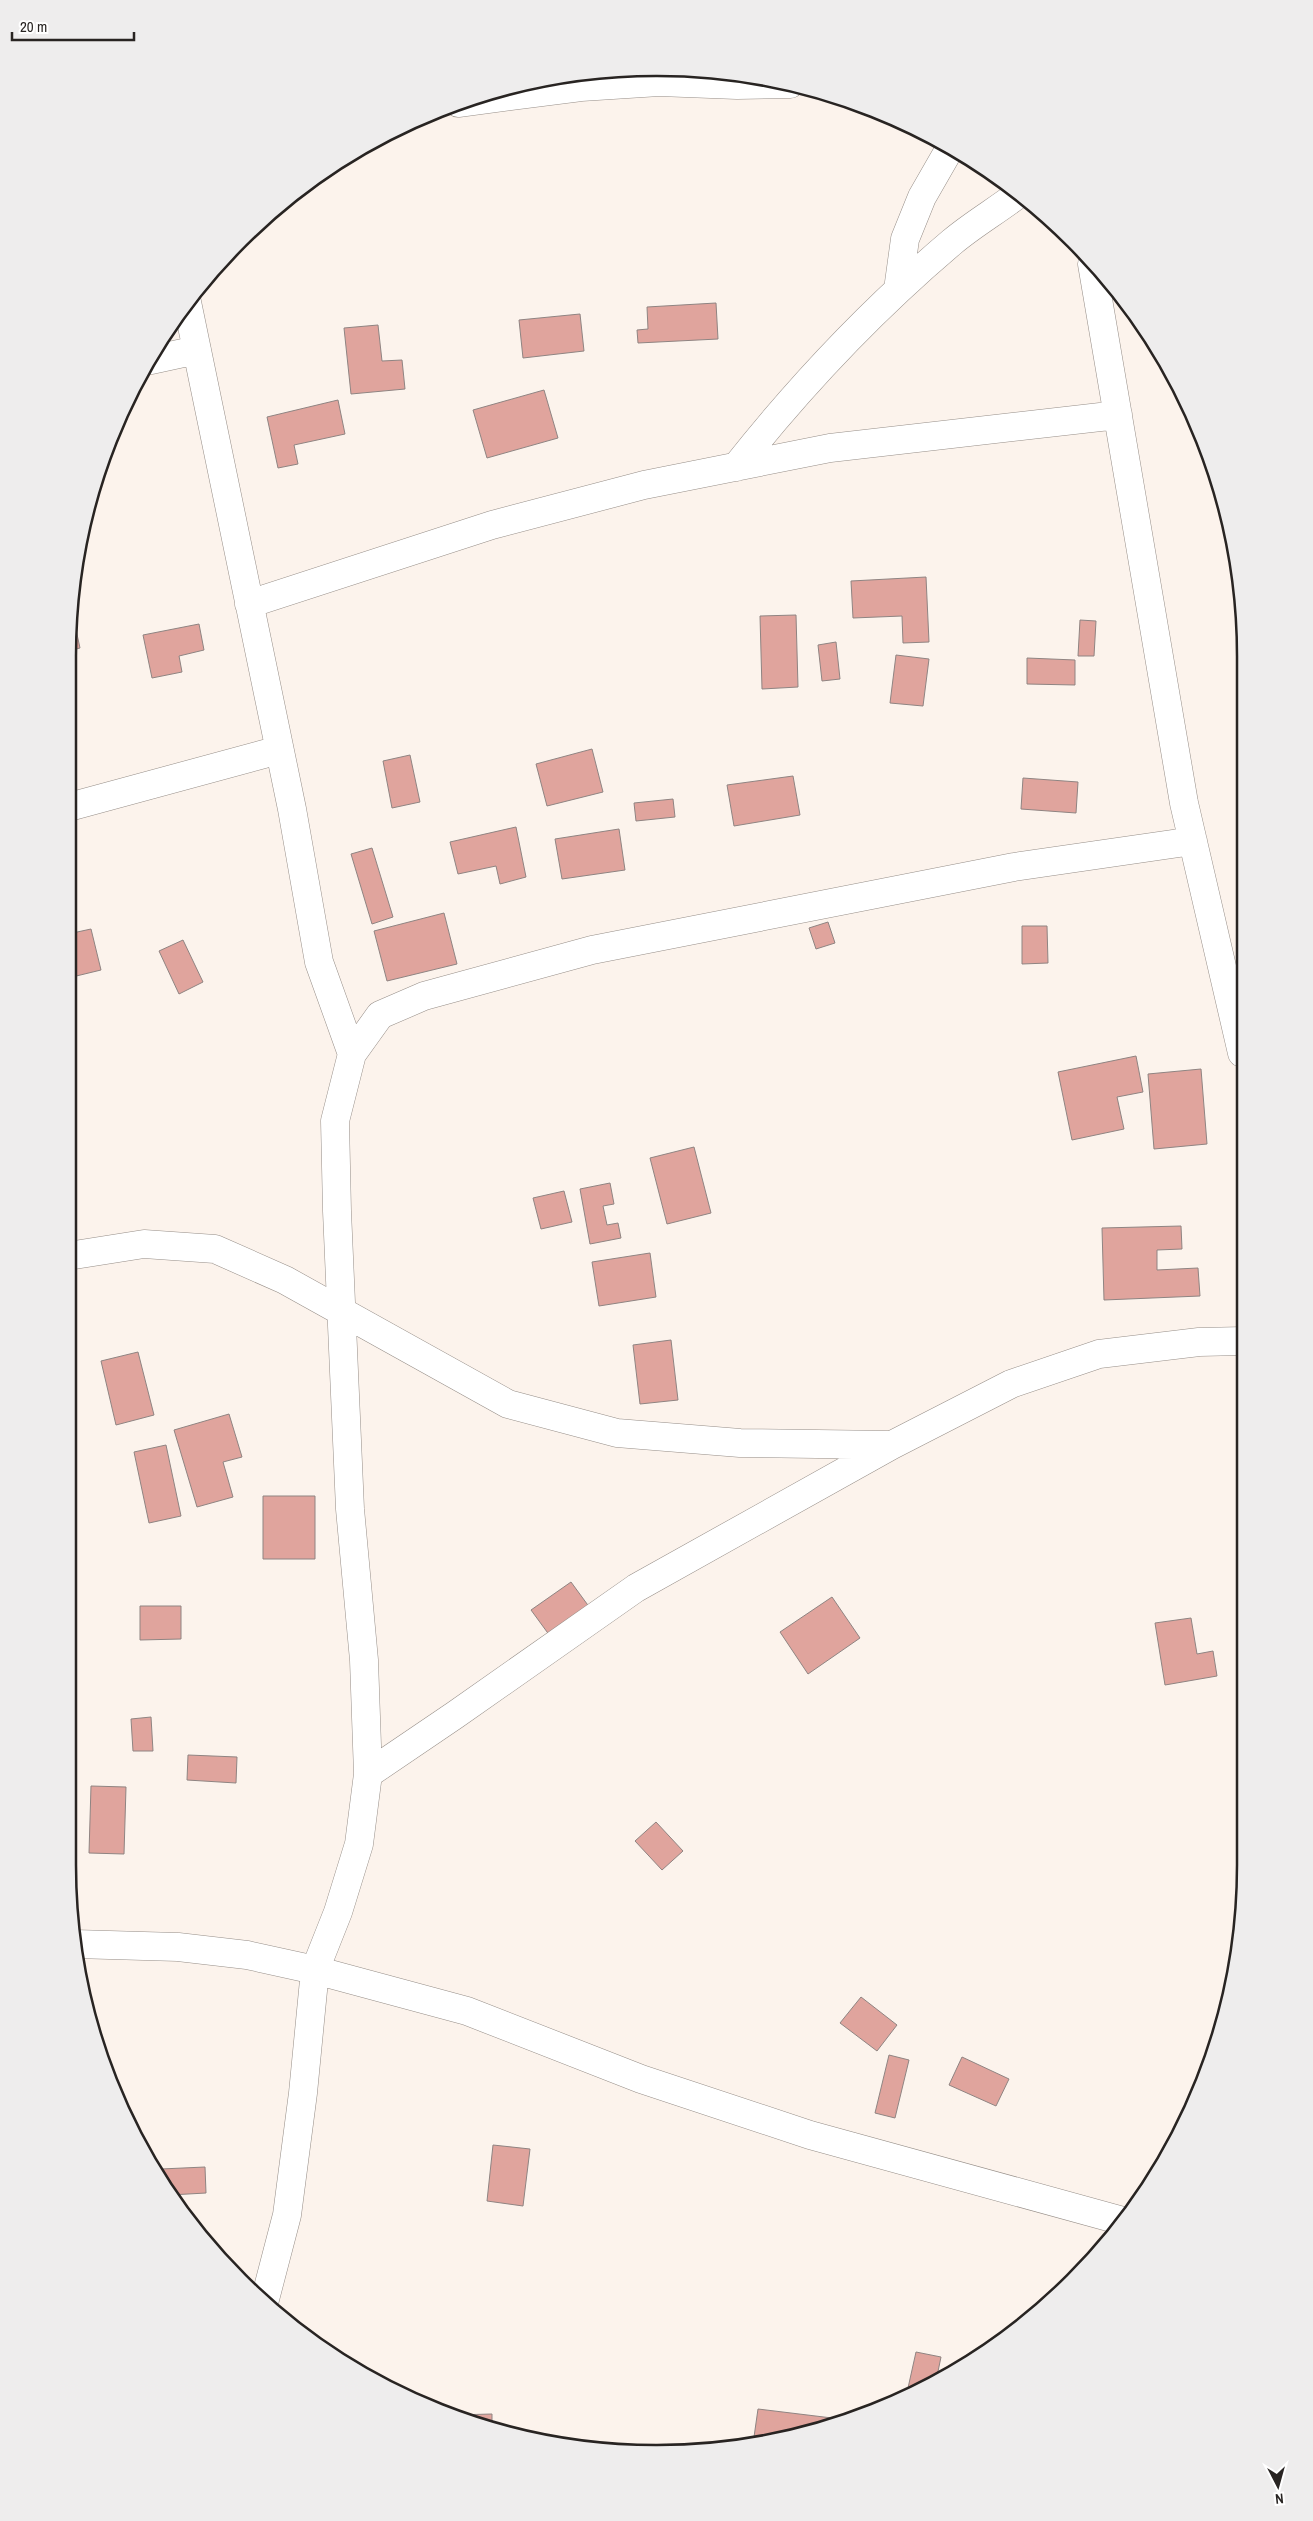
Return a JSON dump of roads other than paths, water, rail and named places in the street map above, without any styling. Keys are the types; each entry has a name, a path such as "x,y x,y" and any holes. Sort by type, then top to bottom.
{"street":[{"path":"502,97 580,87 659,82 755,85"},
{"path":"898,290 905,239 922,197 947,154"},
{"path":"736,467 773,421 898,290 954,240 1013,198"},
{"path":"1094,275 1184,803 1192,841 1236,1002"},
{"path":"189,313 292,809 319,962 352,1054"},
{"path":"159,358 197,350"},
{"path":"250,604 492,525 644,486 830,448 1118,415"},
{"path":"76,805 279,750"},
{"path":"266,2294 287,2215 303,2092 315,1970 338,1912 359,1844 368,1774 364,1660 350,1509 335,1121 352,1054 380,1015 424,996 592,950 1014,867 1192,841"},
{"path":"76,1255 144,1244 215,1249 285,1280 343,1314 508,1404 617,1433 740,1443 892,1445"},
{"path":"368,1774 456,1715 636,1588 892,1445 1011,1384 1099,1354 1198,1342 1237,1341"},
{"path":"82,1944 178,1947 247,1955 315,1970 467,2011 641,2080 810,2135 1117,2218"}]}
